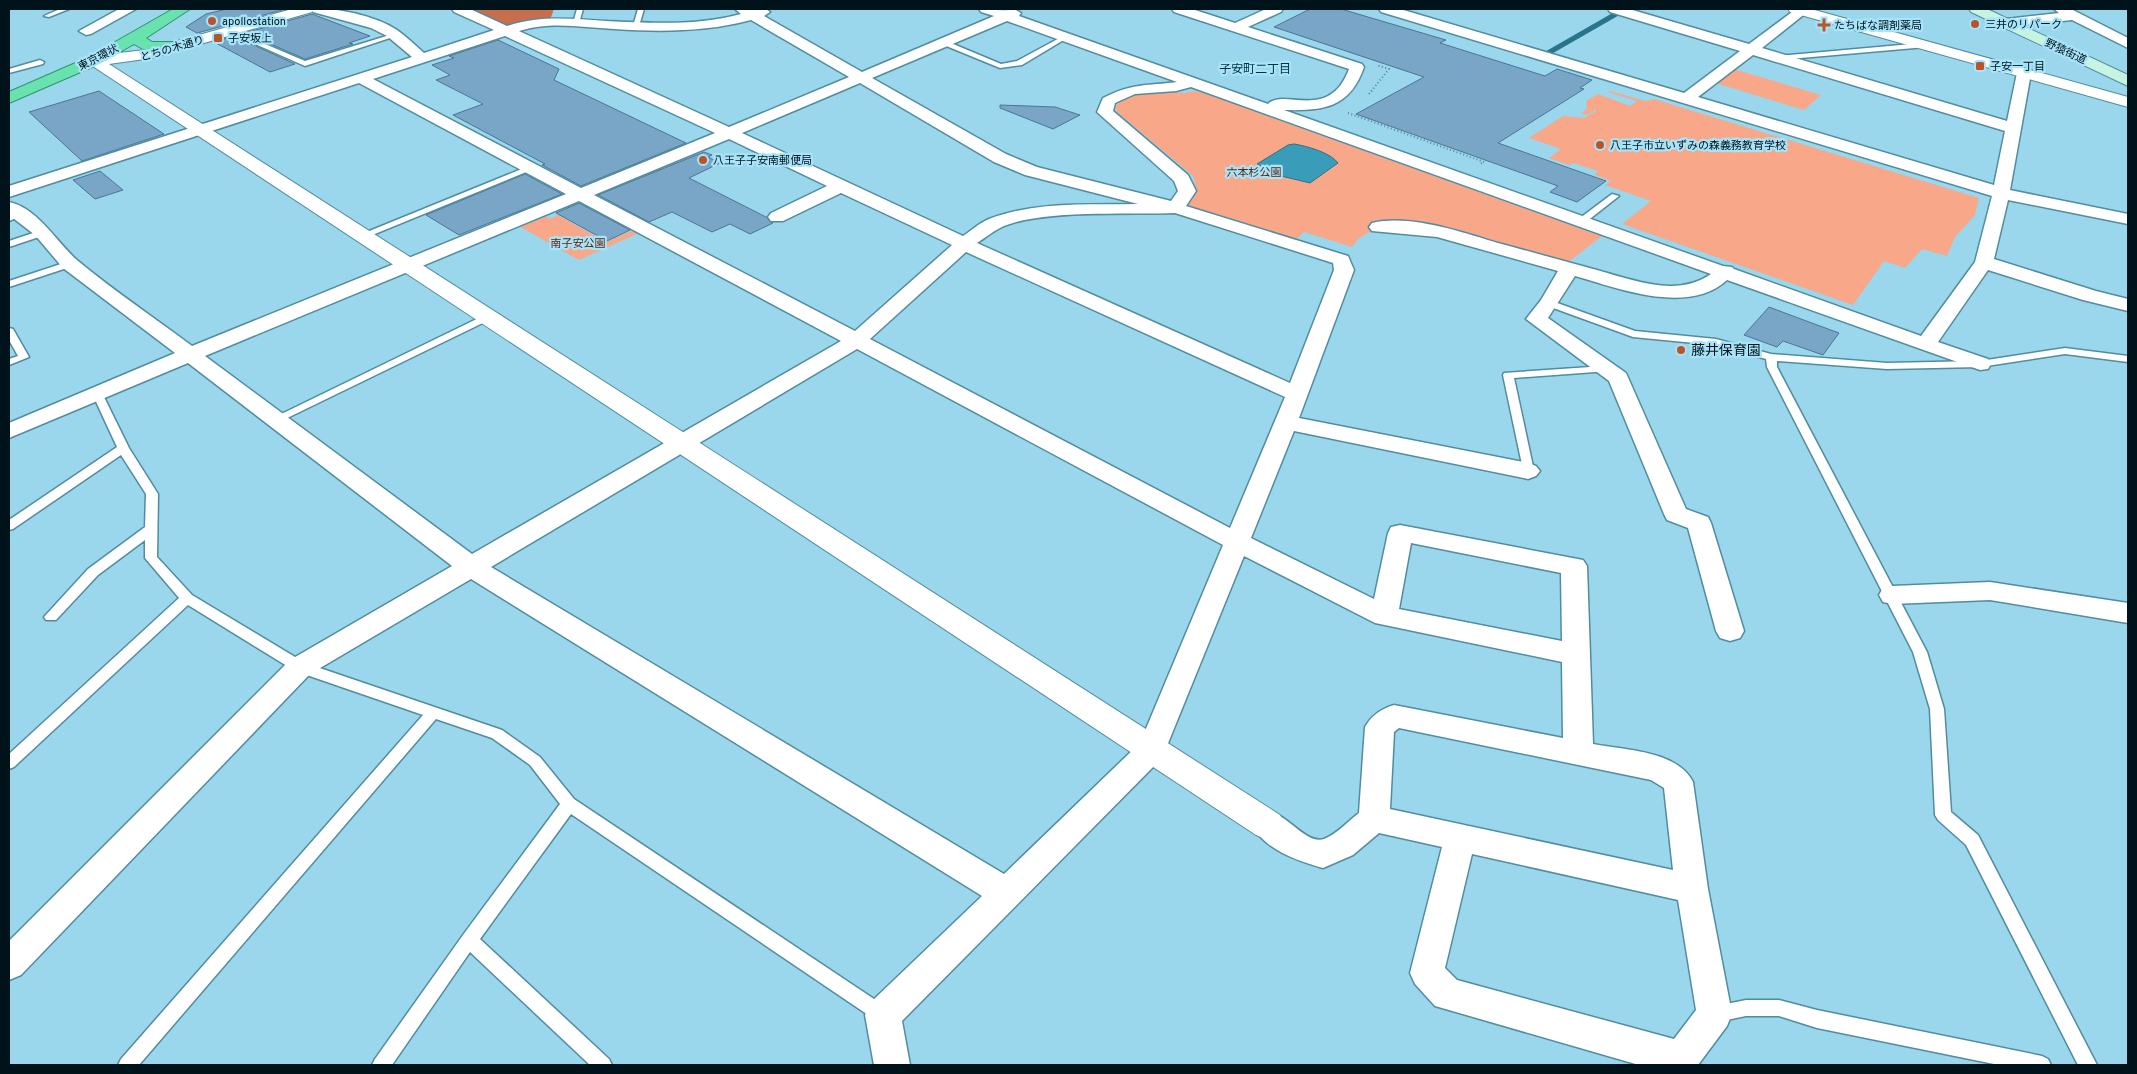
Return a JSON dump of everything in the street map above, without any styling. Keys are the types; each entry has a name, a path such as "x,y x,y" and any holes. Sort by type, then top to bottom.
{"highway":[{"name":"東京環状","path":"9,98 92,61 184,9"},
{"path":"141,34 138,39 148,47 181,45"}],"main road":[{"name":"野猿街道","path":"1976,9 2128,81"}],"street":[{"path":"86,31 129,9"},
{"name":"とちの木通り","path":"92,61 134,58 307,9"},
{"path":"318,9 376,25 395,35 422,58"},
{"path":"459,9 964,244 1296,394"},
{"path":"773,9 748,12 722,23 687,27 550,21 530,24 198,130 11,208 42,233 70,264 471,567 1006,893"},
{"path":"986,9 1189,83 1583,220 1980,364"},
{"path":"9,431 96,393 408,266 1026,9"},
{"path":"1179,9 1358,67 1349,90 1334,100 1310,106 1250,104"},
{"path":"1237,27 1276,9"},
{"path":"1386,9 2000,193 2128,219"},
{"path":"1615,9 1648,14 1749,50 2013,128"},
{"path":"1685,100 1800,9 2128,102"},
{"path":"748,12 1000,158 1031,171 1176,208 1345,255 1344,270 1286,422 1152,750 883,1015 892,1065"},
{"path":"1427,21 1442,13"},
{"path":"2006,23 2067,13 2128,44"},
{"path":"92,61 1301,848 1323,854 1342,845 1374,819 1380,727 1394,716 1658,769 1678,782 1692,889 1714,1014 1681,1059 1447,994 1427,973 1460,840"},
{"path":"1927,344 1984,262 2024,73"},
{"path":"360,78 1237,542 1384,616 1576,654"},
{"path":"1176,208 1187,191 1182,179 1105,112 1108,101 1123,93 1136,89 1178,88 1189,83"},
{"path":"776,217 841,186"},
{"path":"9,964 300,667 856,341 964,244 993,224 1021,215 1056,211 1176,208"},
{"path":"1378,227 1405,226 1439,232 1642,289 1679,293 1687,292 1718,280 1725,271"},
{"path":"1984,262 2090,296 2128,305"},
{"path":"1569,269 1550,303 1536,320 1618,378 1676,514 1699,523 1730,631"},
{"path":"1286,422 1528,471"},
{"path":"1384,616 1400,532 1574,566 1578,753"},
{"path":"1892,595 1990,591 2128,613"},
{"path":"1374,819 1460,840 1692,889"}],"lane":[{"path":"47,16 66,9"},
{"path":"576,23 580,9"},
{"path":"636,26 641,9"},
{"path":"230,31 305,64 395,35"},
{"path":"943,43 1000,66 1019,63 1066,37"},
{"path":"1778,58 1923,44"},
{"path":"9,71 40,62"},
{"path":"362,236 532,168"},
{"path":"1583,220 1615,196"},
{"path":"9,244 42,233"},
{"path":"9,284 70,264"},
{"path":"1550,303 1633,334 1716,342 1771,357 1887,366 1980,364 2065,351 2128,360"},
{"path":"275,420 487,317"},
{"path":"9,332 24,356 9,362"},
{"path":"1771,357 1772,367 1920,652 1937,710 1944,815 1972,840 2088,1065"},
{"path":"1528,471 1508,375 1605,369"},
{"path":"96,393 123,448 152,494 151,558 187,598 300,667 432,714 497,734 535,761 569,804 883,1015"},
{"path":"9,526 123,448"},
{"path":"51,617 93,572 151,528"},
{"path":"9,763 187,598"},
{"path":"127,1065 432,714"},
{"path":"381,1065 469,940 569,804"},
{"path":"469,940 603,1065"},
{"path":"1714,1014 1746,1008 1779,1008 1817,1019 2042,1065"}],"path":[{"path":"1340,114 1348,112 1484,162 1475,168"}],"green space":[{"path":"1727,67 1821,95 1804,110 1709,81"},
{"name":"六本杉公園","path":"1159,91 1184,93 1195,91 1216,97 1602,236 1562,267 1439,232 1378,227 1359,238 1352,247 1304,232 1291,244 1180,209 1194,194 1195,185 1192,175 1118,113 1115,108 1118,103 1128,96"},
{"path":"1608,92 1645,101 1653,99 1646,104 1654,99 1979,198 1975,215 1955,237 1947,256 1922,249 1905,268 1884,261 1853,305 1622,224 1651,201 1605,185 1611,181 1595,175 1598,171 1573,163 1569,165 1549,158 1561,149 1529,138 1563,116 1584,118 1596,111 1593,103 1595,110 1587,115 1581,113 1587,109 1586,101 1598,94 1630,106 1637,101"},
{"name":"南子安公園","path":"543,215 550,219 558,215 606,242 636,229 641,232 579,260 519,226"}],"shaded area":[{"path":"475,9 554,9 550,20 505,27 473,11"}],"water":[{"path":"1294,144 1324,153 1335,159 1338,163 1310,183 1281,176 1257,164 1288,145"}],"building":[{"path":"227,9 286,9 197,33 186,27 206,14"},
{"path":"1310,9 1341,9 1446,40 1440,43 1545,76 1557,69 1592,80 1580,88 1584,89 1498,143 1606,181 1577,202 1550,192 1558,186 1356,114 1424,77 1274,27"},
{"path":"312,14 370,36 349,43 353,44 305,59 245,33"},
{"path":"234,36 295,64 270,72 214,42"},
{"path":"498,40 559,69 554,80 686,143 581,186 542,165 545,164 453,115 483,104 436,80 450,75 432,65 454,58 449,56"},
{"path":"99,91 164,134 82,161 29,112"},
{"path":"1000,105 1055,107 1080,115 1053,129 1000,108"},
{"path":"704,152 712,155 708,157 720,163 689,178 766,217 773,223 750,234 730,224 712,232 672,212 649,222 598,195"},
{"path":"100,171 123,190 95,199 73,180"},
{"path":"525,174 562,194 459,235 426,215"},
{"path":"579,203 630,230 607,241 556,213"},
{"path":"1769,307 1839,333 1823,355 1783,341 1777,347 1744,335"}],"waterway":[{"path":"1548,53 1616,14"}],"place":[{"name":"apollostation","path":"212,21"},
{"name":"三井のリパーク","path":"1975,24"},
{"name":"たちばな調剤薬局","path":"1824,25"},
{"name":"子安坂上","path":"218,38"},
{"name":"子安一丁目","path":"1980,66"},
{"name":"八王子市立いずみの森義務教育学校","path":"1600,145"},
{"name":"八王子子安南郵便局","path":"703,160"},
{"name":"藤井保育園","path":"1681,350"}],"district":[{"name":"子安町二丁目","path":"1255,69"}]}
